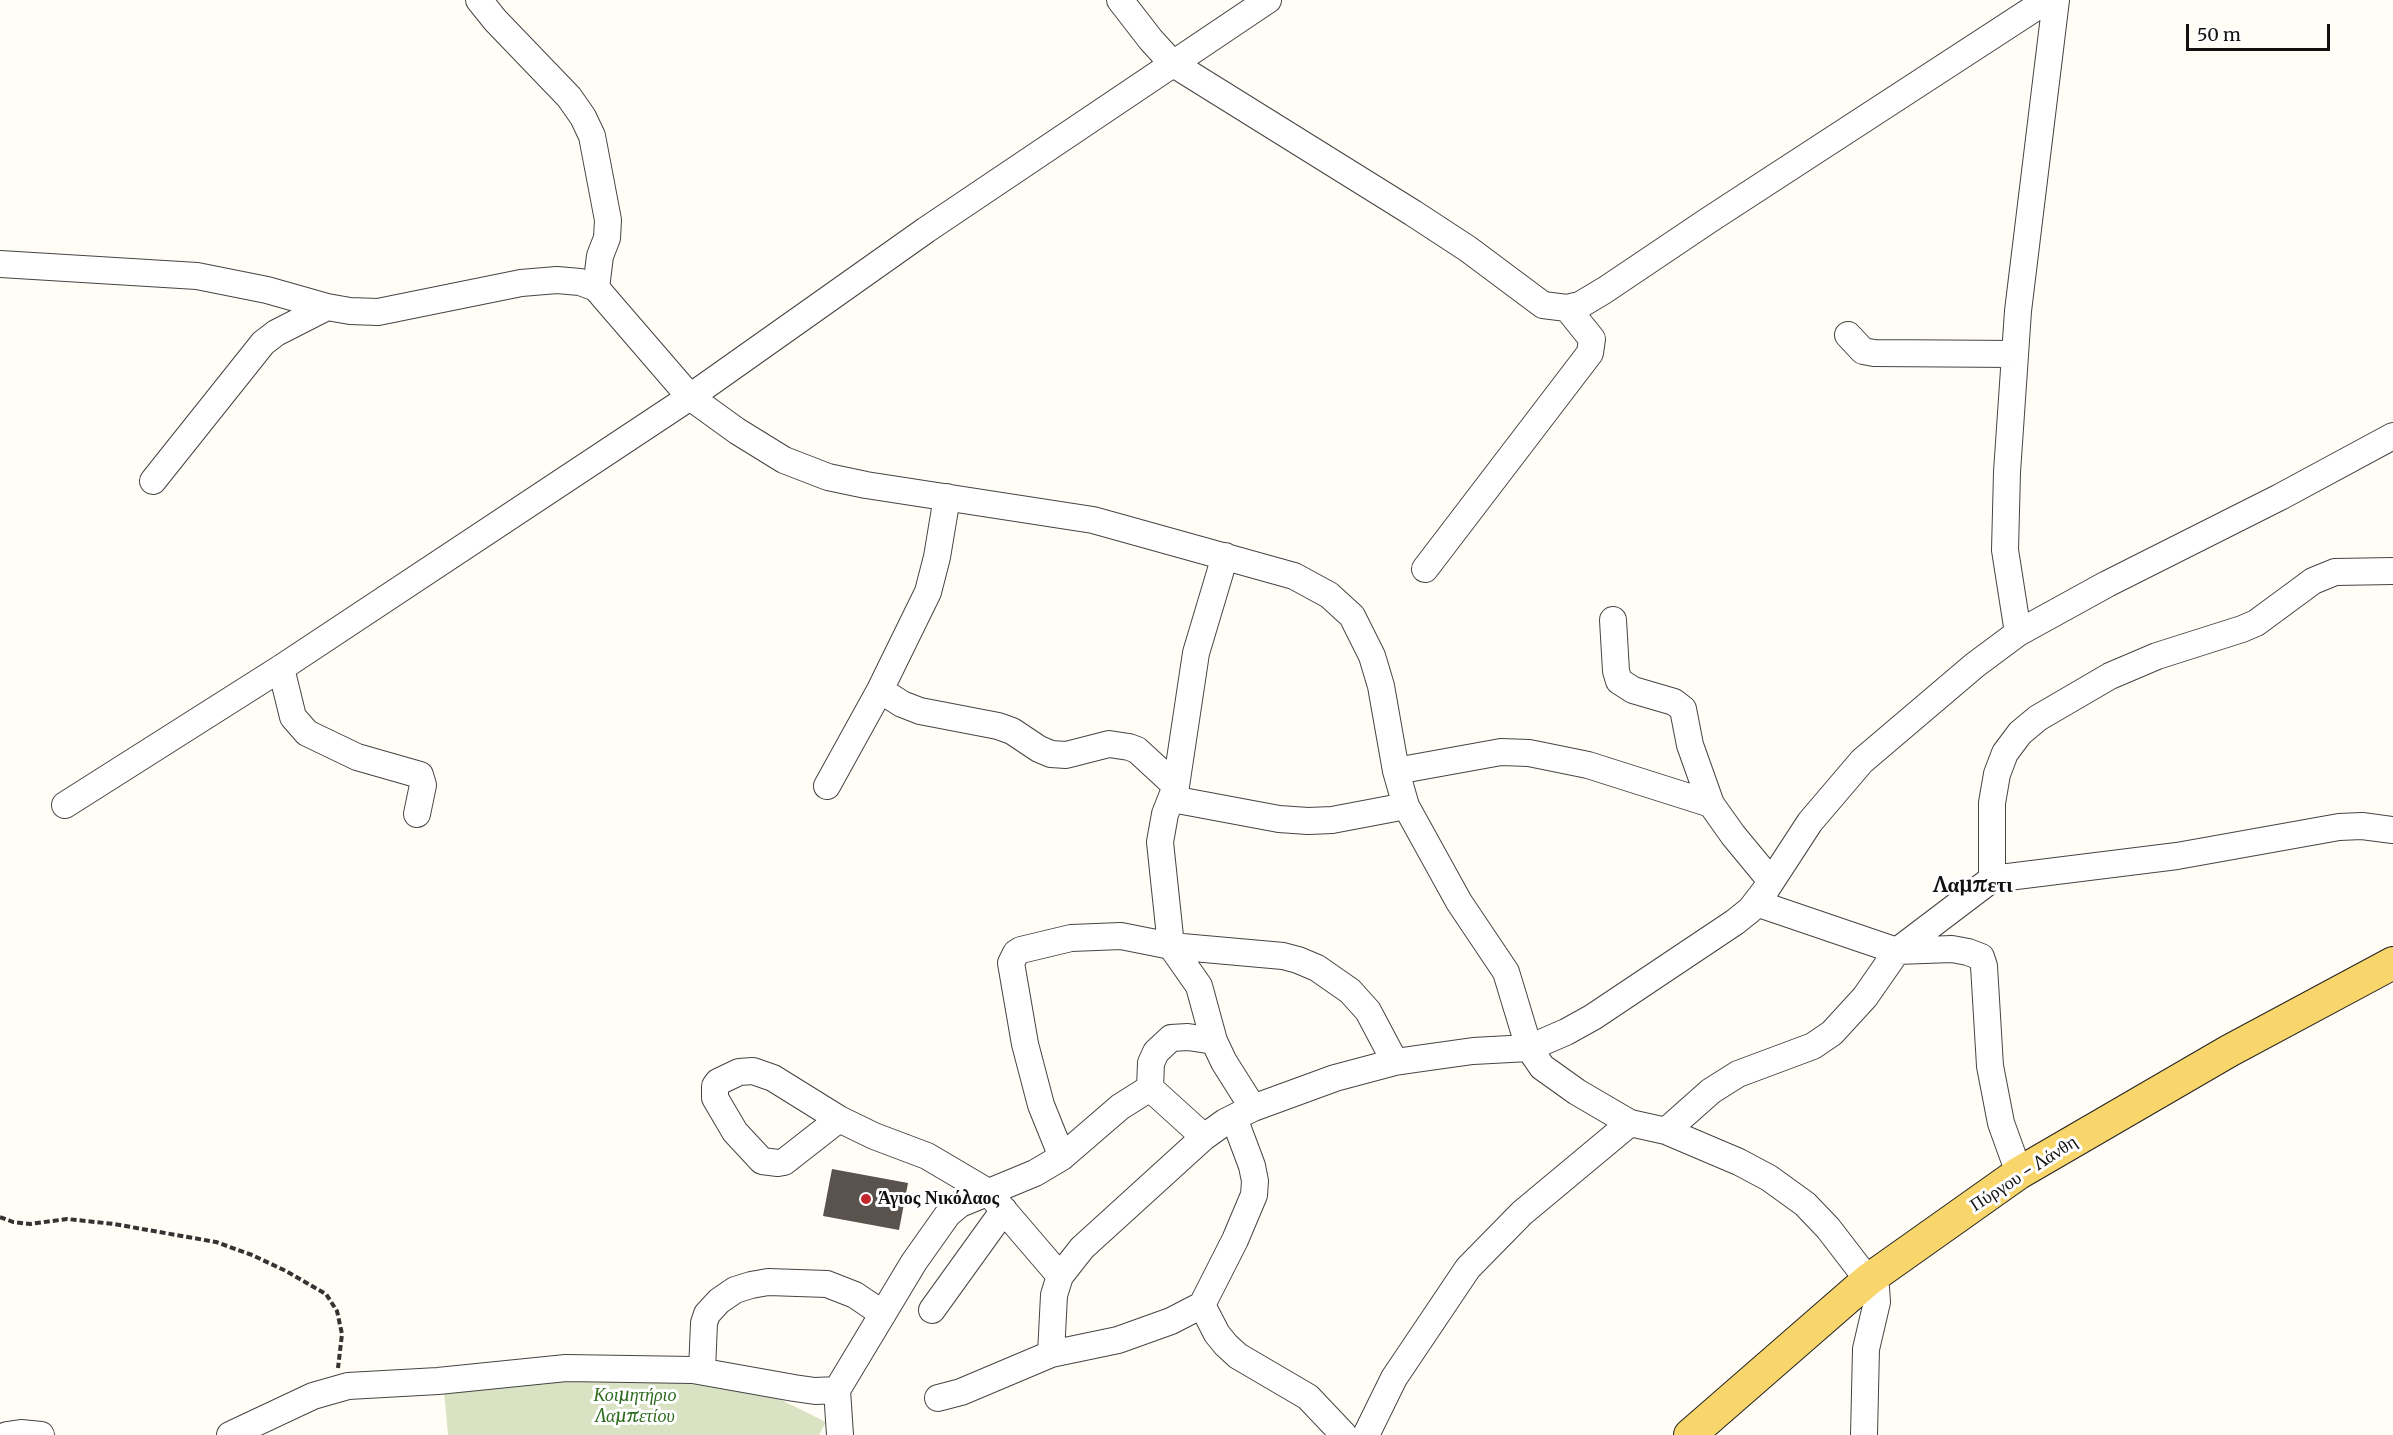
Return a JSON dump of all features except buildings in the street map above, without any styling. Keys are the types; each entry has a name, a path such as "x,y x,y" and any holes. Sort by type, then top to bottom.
{"main road":[{"name":"Πύργου - Λάνθη","path":"1690,1435 1868,1280 2019,1173 2229,1051 2393,963"}],"street":[{"path":"479,0 569,98 583,117 592,136 608,220 607,238 600,256 596,288"},
{"path":"1120,0 1172,63 1413,213 1468,249 1543,304 1567,308 1580,305 1605,290 2047,0"},
{"path":"65,805 281,668 690,397 926,230 1268,0"},
{"path":"2018,633 2005,550 2015,354 2023,268 2056,0"},
{"path":"0,264 197,276 267,290 327,307 378,312 521,283 542,280 580,282 596,288 690,397 736,431 784,460 828,477 1093,520 1294,576 1329,595 1352,616 1368,646 1381,686 1396,771 1406,806 1459,902 1506,972 1529,1048 1542,1067 1557,1079 1630,1123 1666,1131 1739,1162 1789,1192 1805,1204 1828,1228 1876,1288 1878,1294 1866,1349 1864,1435"},
{"path":"153,481 263,343 276,333 327,307"},
{"path":"1425,569 1590,353 1592,339 1567,308"},
{"path":"1848,335 1863,351 1874,354 2015,354"},
{"path":"1051,1354 1054,1295 1060,1276 1082,1248 1204,1137 1225,1122 1326,1081 1395,1062 1473,1051 1529,1048 1593,1017 1735,922 1756,903 1810,822 1862,761 2018,633 2107,584 2280,497 2393,436"},
{"path":"828,786 880,690 928,592 938,557 947,496"},
{"path":"938,1398 976,1386 1051,1354 1118,1340 1172,1321 1202,1305 1236,1240 1254,1195 1255,1181 1244,1113 1214,1041 1199,987 1171,946 1160,842 1165,814 1174,793 1196,653 1225,556"},
{"path":"1992,879 1992,803 1997,774 2005,753 2015,739 2038,718 2110,676 2157,656 2256,623 2313,581 2335,572 2393,571"},
{"path":"1613,620 1616,671 1619,681 1633,690 1674,702 1683,709 1690,745 1711,804 1771,881"},
{"path":"281,668 293,717 298,726 307,733 357,757 420,776 423,785 417,814"},
{"path":"880,690 902,704 920,711 998,726 1012,731 1051,754 1066,755 1109,744 1129,747 1137,750 1174,793 1279,819 1332,820 1406,806"},
{"path":"1396,771 1501,752 1529,753 1588,765 1711,804"},
{"path":"1666,1131 1711,1090 1738,1074 1813,1046 1832,1033 1865,997 1897,951 1992,879 2177,856 2339,827 2362,826 2393,830"},
{"path":"1756,903 1897,951 1952,949 1981,957 1984,966 1990,1066 2001,1123 2019,1173"},
{"path":"1062,1157 1041,1105 1025,1044 1011,963 1022,950 1071,938 1120,936 1171,946 1282,956 1317,968 1350,991 1368,1011 1395,1062"},
{"path":"1204,1137 1150,1088 1149,1078 1151,1063 1156,1052 1171,1038 1188,1037 1214,1041"},
{"path":"839,1119 784,1162 762,1161 735,1132 715,1098 715,1086 718,1082 739,1072 753,1071 781,1083 839,1119 874,1136 927,1156 996,1201 1060,1276"},
{"path":"932,1310 996,1201 1062,1157 1120,1107 1150,1088"},
{"path":"1366,1435 1394,1378 1468,1268 1522,1213 1630,1123"},
{"path":"840,1435 837,1390 914,1262 948,1214 960,1204 996,1201"},
{"path":"702,1371 704,1323 707,1314 719,1301 735,1290 768,1282 827,1284 855,1295 883,1314"},
{"path":"1202,1305 1217,1334 1238,1356 1308,1396 1344,1435"},
{"path":"230,1435 292,1405 334,1389 363,1384 438,1381 566,1368 702,1371 794,1388 837,1390"},
{"path":"7,1435 21,1433 41,1435"}],"path":[{"path":"0,1217 13,1222 30,1224 67,1219 172,1233 216,1242 286,1271 326,1293 337,1311 342,1334 334,1389"}],"green space":[{"name":"Κοιμητήριο Λαμπετίου","path":"679,1379 763,1391 826,1422 819,1435 448,1435 444,1391 542,1380"}],"place":[{"name":"Άγιος Νικόλαος","path":"866,1199"}],"district":[{"name":"Λαμπετι","path":"1973,886"}]}
